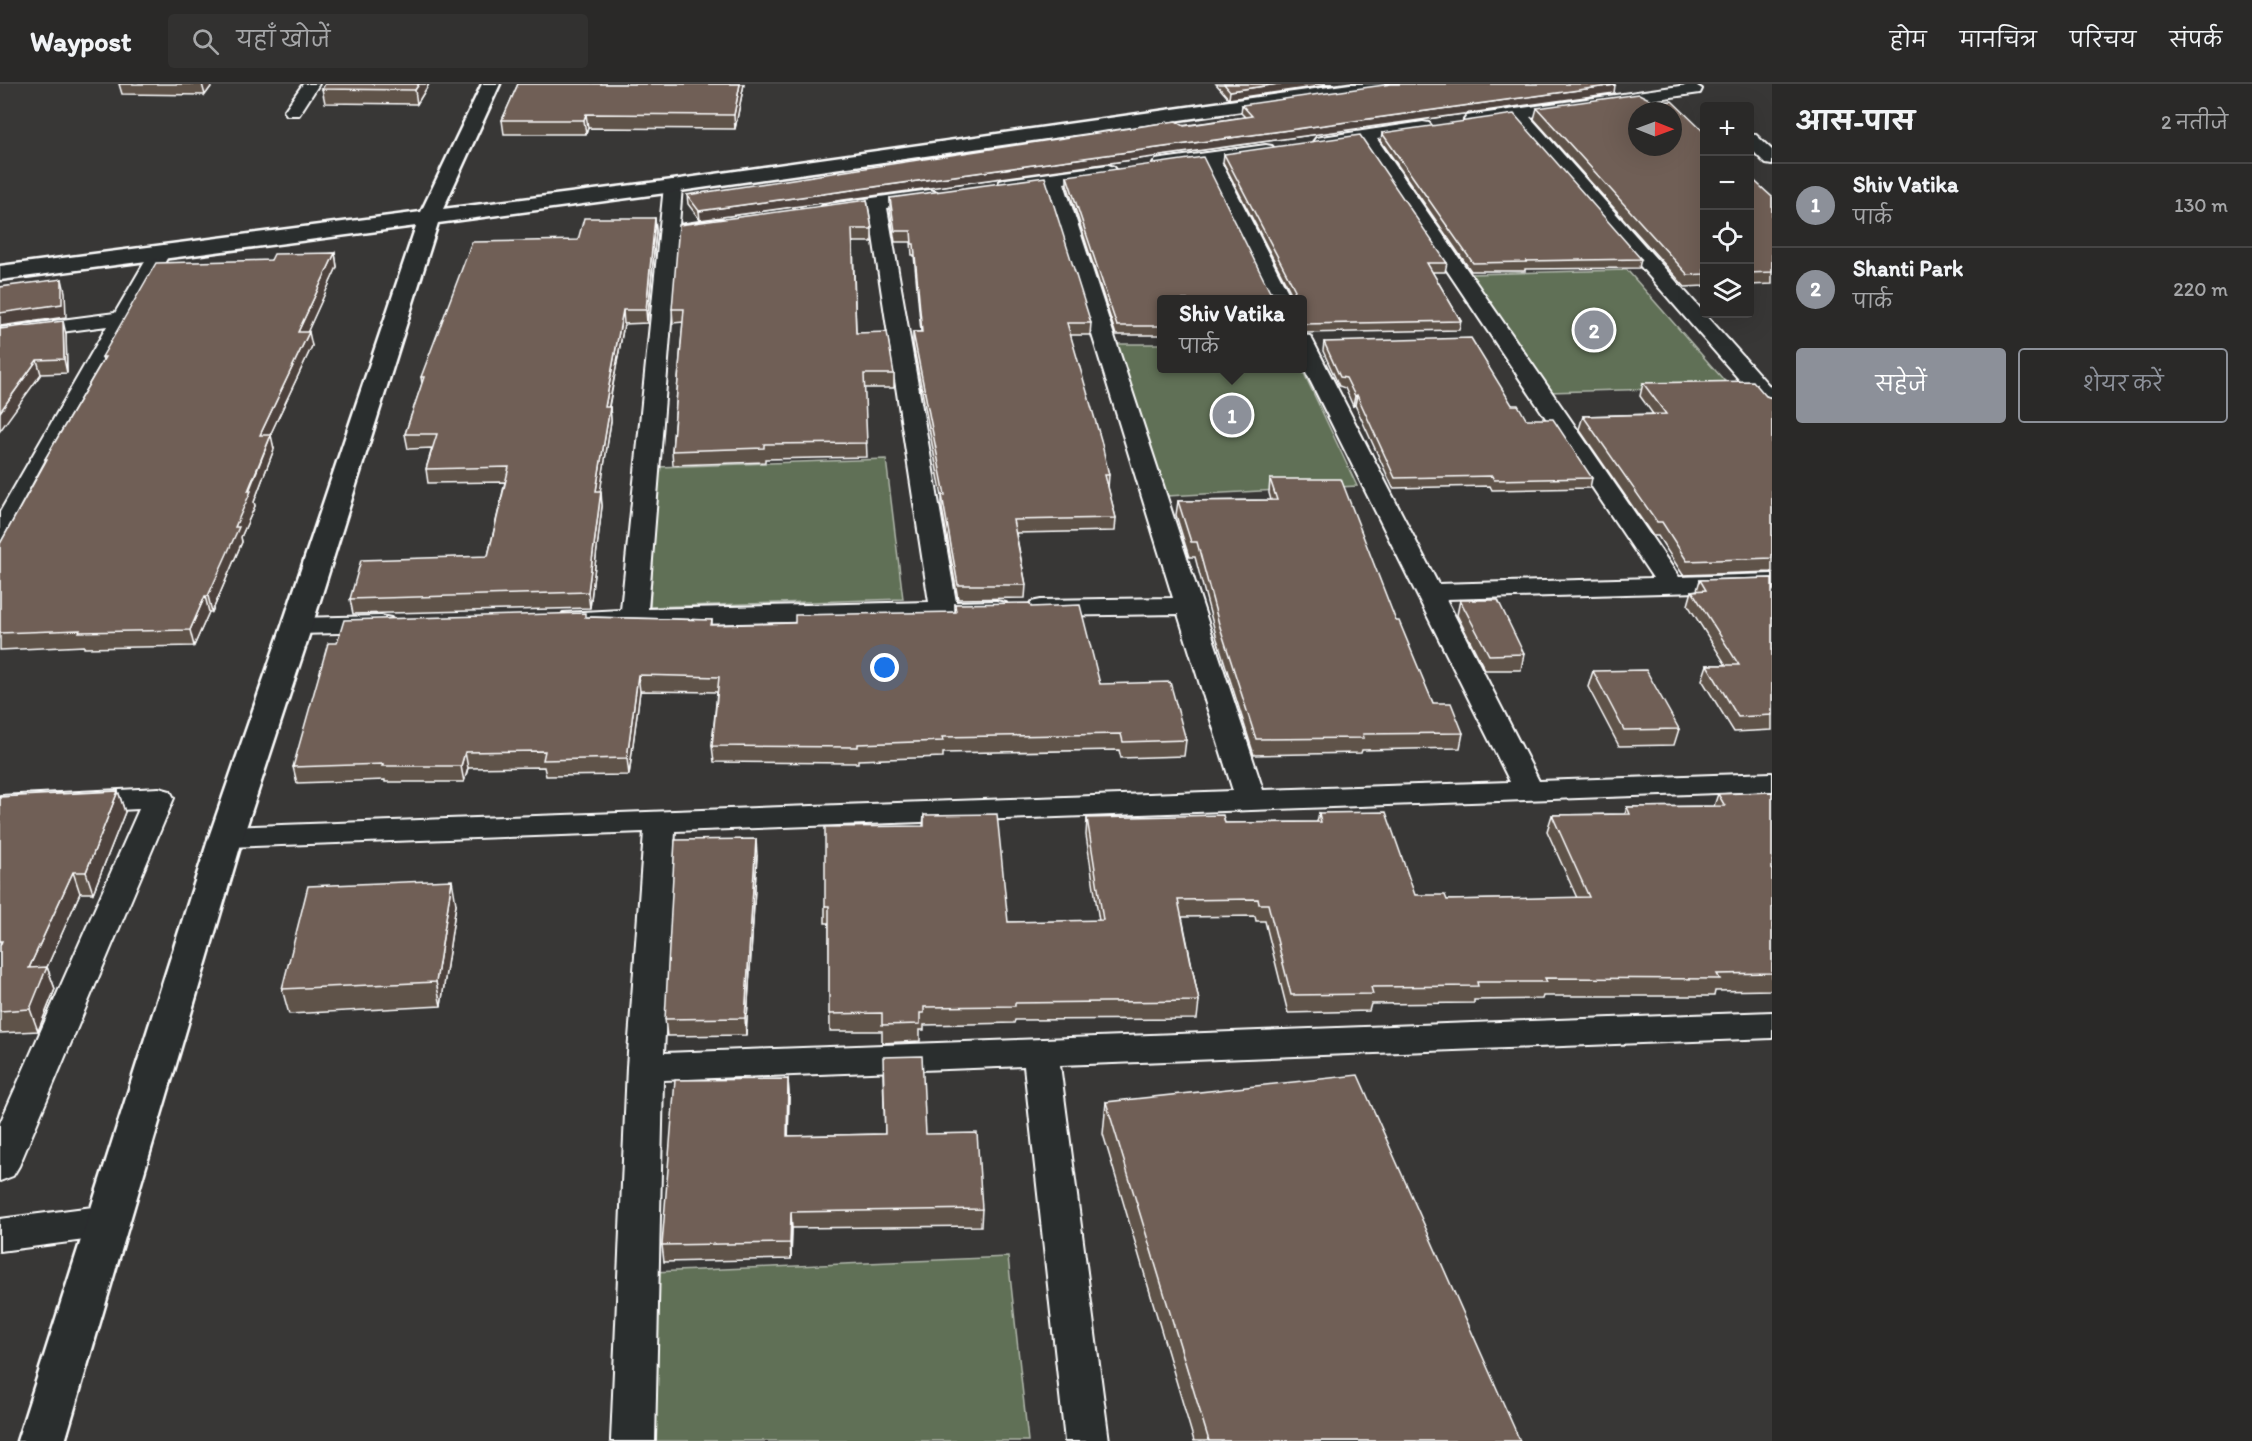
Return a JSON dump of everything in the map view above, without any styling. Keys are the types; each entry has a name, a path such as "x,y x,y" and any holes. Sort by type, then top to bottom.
{"street":[{"path":"293,111 311,84"},
{"path":"41,1441 226,837 297,626 429,217 491,84"},
{"path":"0,273 673,186 1389,84"},
{"path":"1459,122 1697,91"},
{"path":"1517,113 1772,403"},
{"path":"1143,166 1436,125"},
{"path":"1366,135 1672,586"},
{"path":"1754,144 1772,160"},
{"path":"1210,158 1279,295"},
{"path":"994,187 1120,170"},
{"path":"1053,178 1251,800"},
{"path":"634,617 673,186"},
{"path":"807,213 947,193"},
{"path":"877,203 944,609"},
{"path":"668,232 738,223"},
{"path":"0,534 160,253"},
{"path":"0,334 123,318"},
{"path":"1478,338 1502,337"},
{"path":"1311,342 1429,592 1529,790"},
{"path":"1429,592 1772,582"},
{"path":"553,619 944,609 1191,606"},
{"path":"297,626 402,623"},
{"path":"226,837 1772,782"},
{"path":"0,806 159,798 0,1166"},
{"path":"633,1441 645,1067 660,821"},
{"path":"645,1067 1772,1025"},
{"path":"1040,1051 1087,1441"},
{"path":"0,1235 108,1221"}],"green space":[{"path":"1627,270 1730,387 1548,392 1470,274"},
{"path":"1115,344 1157,344 1157,373 1304,373 1357,486 1167,496"},
{"path":"886,459 903,599 650,607 658,467"},
{"path":"1008,1257 1028,1441 648,1441 652,1272"}],"building":[{"path":"325,84 419,84 415,90 322,89"},
{"path":"518,84 740,84 734,115 586,114 584,120 502,120"},
{"path":"1224,84 1278,84 1230,91"},
{"path":"1391,84 1615,85 699,211 687,195 1176,121 1184,126 1252,116 1242,105"},
{"path":"1639,94 1655,102 1628,102 1628,156 1682,156 1682,111 1700,128 1700,274 1688,275 1537,108"},
{"path":"1514,114 1641,259 1473,263 1382,133"},
{"path":"1360,135 1447,263 1427,263 1461,321 1307,324 1307,295 1157,295 1157,326 1117,326 1067,176 1203,157 1270,292 1293,293 1295,290 1224,154"},
{"path":"1045,177 1091,323 1067,323 1101,440 1109,475 1105,475 1116,518 1013,520 1026,585 958,585 942,495 945,495 913,332 922,332 914,244 912,244 911,231 895,231 890,198"},
{"path":"1754,181 1772,197 1772,272 1754,273"},
{"path":"867,200 872,229 852,229 856,333 887,332 894,374 864,374 867,443 764,444 764,448 672,451 684,309 672,309 679,225"},
{"path":"584,218 655,218 646,310 623,310 605,407 610,407 596,491 601,491 588,592 350,599 361,560 488,556 509,467 426,469 437,434 405,434 424,377 421,377 472,242 578,240"},
{"path":"335,253 298,332 309,332 260,435 271,435 235,527 239,527 190,630 0,633 0,544 47,459 45,459 105,357 102,357 156,263 271,260 274,254"},
{"path":"62,279 62,304 0,313 0,287"},
{"path":"63,321 64,359 37,360 0,412 0,329"},
{"path":"1471,338 1512,405 1518,405 1526,419 1553,419 1592,478 1494,480 1492,476 1395,478 1357,395 1355,396 1346,378 1340,377 1324,342"},
{"path":"1753,381 1766,396 1772,398 1772,558 1687,561 1662,522 1657,522 1583,416 1666,414 1643,383"},
{"path":"1270,479 1341,479 1396,621 1399,621 1433,703 1451,703 1463,733 1363,734 1364,738 1256,739 1219,624 1197,542 1191,542 1178,501 1277,500"},
{"path":"1772,578 1772,715 1738,717 1707,665 1739,665 1692,591 1706,590 1700,580"},
{"path":"1460,600 1498,600 1524,654 1489,655"},
{"path":"1030,603 1031,607 1080,605 1100,684 1170,682 1186,740 1123,742 1121,734 942,737 943,741 858,744 858,747 712,746 719,677 638,675 627,758 543,760 545,751 465,752 461,766 382,766 383,764 293,767 328,643 337,643 344,620 585,613 585,617 712,620 711,625 795,623 795,615 956,612 955,604"},
{"path":"1646,670 1679,729 1624,730 1593,671"},
{"path":"118,791 86,872 73,872 29,968 47,967 30,1009 0,1011 0,946 2,941 0,941 0,797"},
{"path":"1772,792 1772,973 1717,974 1720,979 1545,978 1547,982 1477,982 1478,986 1371,987 1373,994 1291,995 1268,904 1259,904 1258,899 1178,900 1199,1001 1015,1003 1015,1006 924,1007 924,1013 920,1013 920,1024 882,1025 882,1013 829,1014 829,906 825,906 825,827 924,826 924,815 997,814 1008,922 1103,920 1087,818 1223,815 1225,823 1321,822 1319,813 1386,812 1415,895 1445,895 1447,900 1589,897 1552,815 1630,814 1627,807 1725,806 1718,794"},
{"path":"756,839 745,1018 665,1019 675,840"},
{"path":"452,880 436,982 282,989 308,886"},
{"path":"922,1056 926,1134 977,1133 982,1209 791,1212 790,1243 662,1245 675,1080 788,1079 787,1136 885,1134 883,1057"},
{"path":"1358,1075 1520,1441 1209,1441 1106,1102"}],"place":[{"name":"Shanti Park","path":"1594,330"},
{"name":"Shiv Vatika","path":"1232,415"}]}
